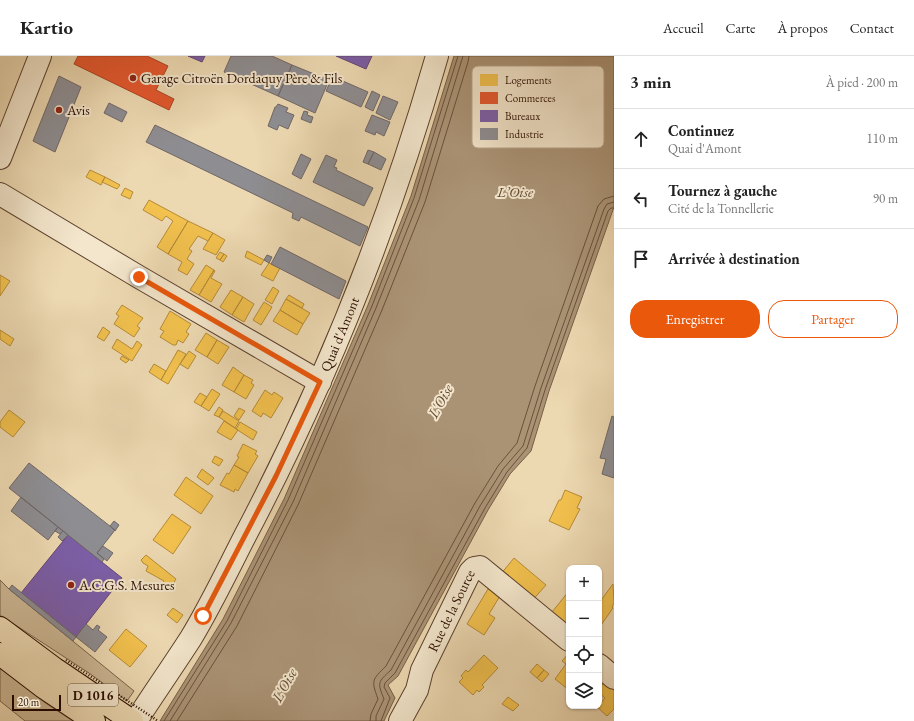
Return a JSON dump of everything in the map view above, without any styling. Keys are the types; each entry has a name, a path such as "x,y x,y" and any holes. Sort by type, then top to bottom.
{"highway":[{"name":"D 1016","path":"0,628 54,671 132,721"},
{"name":"D 1016","path":"0,654 54,671 94,721"}],"street":[{"path":"0,158 40,56"},
{"name":"Quai d'Amont","path":"136,721 198,626 276,476 320,382 376,243 420,114 437,56"},
{"path":"0,194 320,382"},
{"name":"Rue de la Source","path":"400,721 417,690 422,670 470,572 474,568 480,567 566,638"},
{"path":"602,668 614,678"}],"path":[{"path":"54,671 158,721"}],"shaded area":[{"path":"0,580 134,691 127,701 89,673 0,615"},
{"path":"0,667 44,702 73,721 25,721 0,701"}],"water":[{"path":"454,56 614,56 614,207 549,391 531,451 510,474 488,510 398,676 388,685 395,698 384,721 160,721 223,619 284,499 368,305 411,196"}],"building: Logements":[{"path":"90,170 105,177 101,185 86,177"},
{"path":"105,177 120,185 117,189 102,182"},
{"path":"125,188 133,192 130,199 121,195"},
{"path":"149,200 188,221 168,254 157,247 173,221 166,216 162,221 143,210"},
{"path":"188,221 213,233 208,241 198,236 189,249 192,251 187,259 194,264 187,275 178,270 182,262 168,254"},
{"path":"213,233 225,240 216,255 203,249"},
{"path":"247,251 264,260 261,265 245,257"},
{"path":"220,252 224,254 220,260 216,258"},
{"path":"224,254 227,256 223,262 220,260"},
{"path":"269,263 280,268 273,281 261,275"},
{"path":"206,265 214,270 199,295 190,290"},
{"path":"214,270 215,271 211,278 222,284 211,302 199,295"},
{"path":"0,275 10,281 0,296"},
{"path":"273,287 279,291 272,304 265,300"},
{"path":"231,290 243,297 232,315 220,307"},
{"path":"289,295 304,304 302,308 286,299"},
{"path":"243,297 254,304 244,322 232,315"},
{"path":"286,299 310,313 303,324 280,310"},
{"path":"264,302 272,307 261,325 253,320"},
{"path":"122,305 143,318 137,326 140,328 134,337 114,324 119,316 116,314"},
{"path":"280,310 303,324 297,335 273,321"},
{"path":"170,311 191,324 186,332 189,334 183,343 178,340 176,345 173,345 160,337 164,331 160,329"},
{"path":"103,327 110,332 104,341 97,337"},
{"path":"0,330 14,339 10,346 0,339"},
{"path":"206,333 217,340 207,357 195,350"},
{"path":"117,339 132,349 137,341 142,345 132,361 112,348"},
{"path":"217,340 229,347 218,364 207,357"},
{"path":"178,350 186,354 168,384 161,380"},
{"path":"189,351 196,356 188,369 180,364"},
{"path":"122,356 129,360 126,363 120,359"},
{"path":"154,364 166,371 161,380 149,372"},
{"path":"233,367 244,375 234,392 222,385"},
{"path":"244,375 253,380 251,383 254,385 246,399 234,392"},
{"path":"212,389 220,394 209,411 201,406"},
{"path":"265,390 272,395 274,392 283,398 271,418 263,413 261,417 252,411"},
{"path":"200,393 207,397 201,406 194,402"},
{"path":"219,407 223,410 219,417 214,415"},
{"path":"239,408 245,411 239,420 234,416"},
{"path":"9,410 25,422 13,437 0,427 0,422"},
{"path":"223,411 239,421 235,428 219,417"},
{"path":"224,421 238,430 231,440 217,432"},
{"path":"240,422 257,432 253,440 236,429"},
{"path":"243,444 257,451 255,454 258,456 248,473 234,465 239,457 237,456"},
{"path":"215,456 223,460 219,466 212,462"},
{"path":"234,465 248,473 238,491 235,489 234,492 220,485"},
{"path":"202,469 214,478 208,485 197,477"},
{"path":"186,477 213,496 201,514 174,495"},
{"path":"565,490 582,497 577,508 580,509 569,530 549,521"},
{"path":"172,514 191,527 173,554 153,540"},
{"path":"146,555 176,579 170,589 162,584 164,581 146,571 148,566 141,560"},
{"path":"514,558 546,585 531,602 500,575"},
{"path":"613,584 613,608 602,624 602,601"},
{"path":"488,589 500,596 489,614 495,618 484,635 467,624"},
{"path":"566,595 566,623 562,628 548,617"},
{"path":"173,608 183,615 177,623 167,615"},
{"path":"126,629 147,646 130,667 109,650"},
{"path":"484,655 498,668 482,685 484,687 479,692 477,690 473,695 459,682 463,678 461,676 466,670 468,672"},
{"path":"566,656 566,664 562,661"},
{"path":"537,664 544,670 537,678 530,672"},
{"path":"566,664 566,688 555,679"},
{"path":"544,670 549,674 542,682 537,678"},
{"path":"606,681 614,688 614,709 607,716 599,709 602,709 602,701 605,698 602,696 602,685"},
{"path":"508,697 519,705 513,711 502,704"}],"building: Commerces":[{"name":"Garage Citroën Dordaquy Père & Fils","path":"78,56 147,56 168,66 156,90 174,99 169,110 74,64"}],"building: Bureaux":[{"path":"188,56 205,56 202,62"},
{"path":"336,56 372,56 366,69"},
{"name":"A.C.G.S. Mesures","path":"68,535 122,578 76,637 21,593"}],"building: Industrie":[{"path":"231,56 272,56 292,65 278,96 224,72"},
{"path":"292,65 329,80 315,113 278,96"},
{"name":"Avis","path":"59,76 81,87 55,152 33,141"},
{"path":"336,78 368,92 361,107 326,91 331,80"},
{"path":"372,91 380,95 373,111 365,107"},
{"path":"383,96 398,102 390,120 376,113"},
{"path":"109,103 127,112 122,122 104,113"},
{"path":"278,104 288,108 286,112 294,115 288,129 279,125 277,130 268,126 275,107"},
{"path":"304,111 308,112 307,115 313,117 311,123 301,119"},
{"path":"372,115 390,122 384,136 376,132 375,135 365,131"},
{"path":"155,125 368,227 360,246 301,217 299,221 292,218 293,213 146,142"},
{"path":"368,150 374,152 368,164 363,162"},
{"path":"374,152 386,159 381,170 368,164"},
{"path":"301,154 311,159 301,179 292,174"},
{"path":"326,155 337,160 334,167 337,168 336,170 373,188 364,206 313,182"},
{"path":"280,247 346,281 339,299 271,264"},
{"path":"267,255 272,257 269,263 264,260"},
{"path":"612,416 614,417 614,478 602,474 606,459 600,458"},
{"path":"29,463 115,530 97,553 104,559 102,562 9,488"},
{"path":"21,497 58,527 48,540 11,511"},
{"path":"114,521 119,525 115,531 110,526"},
{"path":"58,527 63,531 60,534 55,531"},
{"path":"63,531 68,535 62,541 58,537"},
{"path":"103,546 113,553 107,561 97,553"},
{"path":"12,585 76,637 73,641 9,589"},
{"path":"86,624 93,630 97,625 100,627 98,630 107,637 95,652 76,637"}],"place":[{"name":"Garage Citroën Dordaquy Père & Fils","path":"133,78"},
{"name":"Avis","path":"59,110"},
{"name":"A.C.G.S. Mesures","path":"71,585"}],"route":[{"path":"139,277 320,382 276,476 203,616"}],"water label":[{"name":"L’Oise","path":"515,191"},
{"name":"L'Oise","path":"440,401"},
{"name":"L'Oise","path":"284,685"}]}
